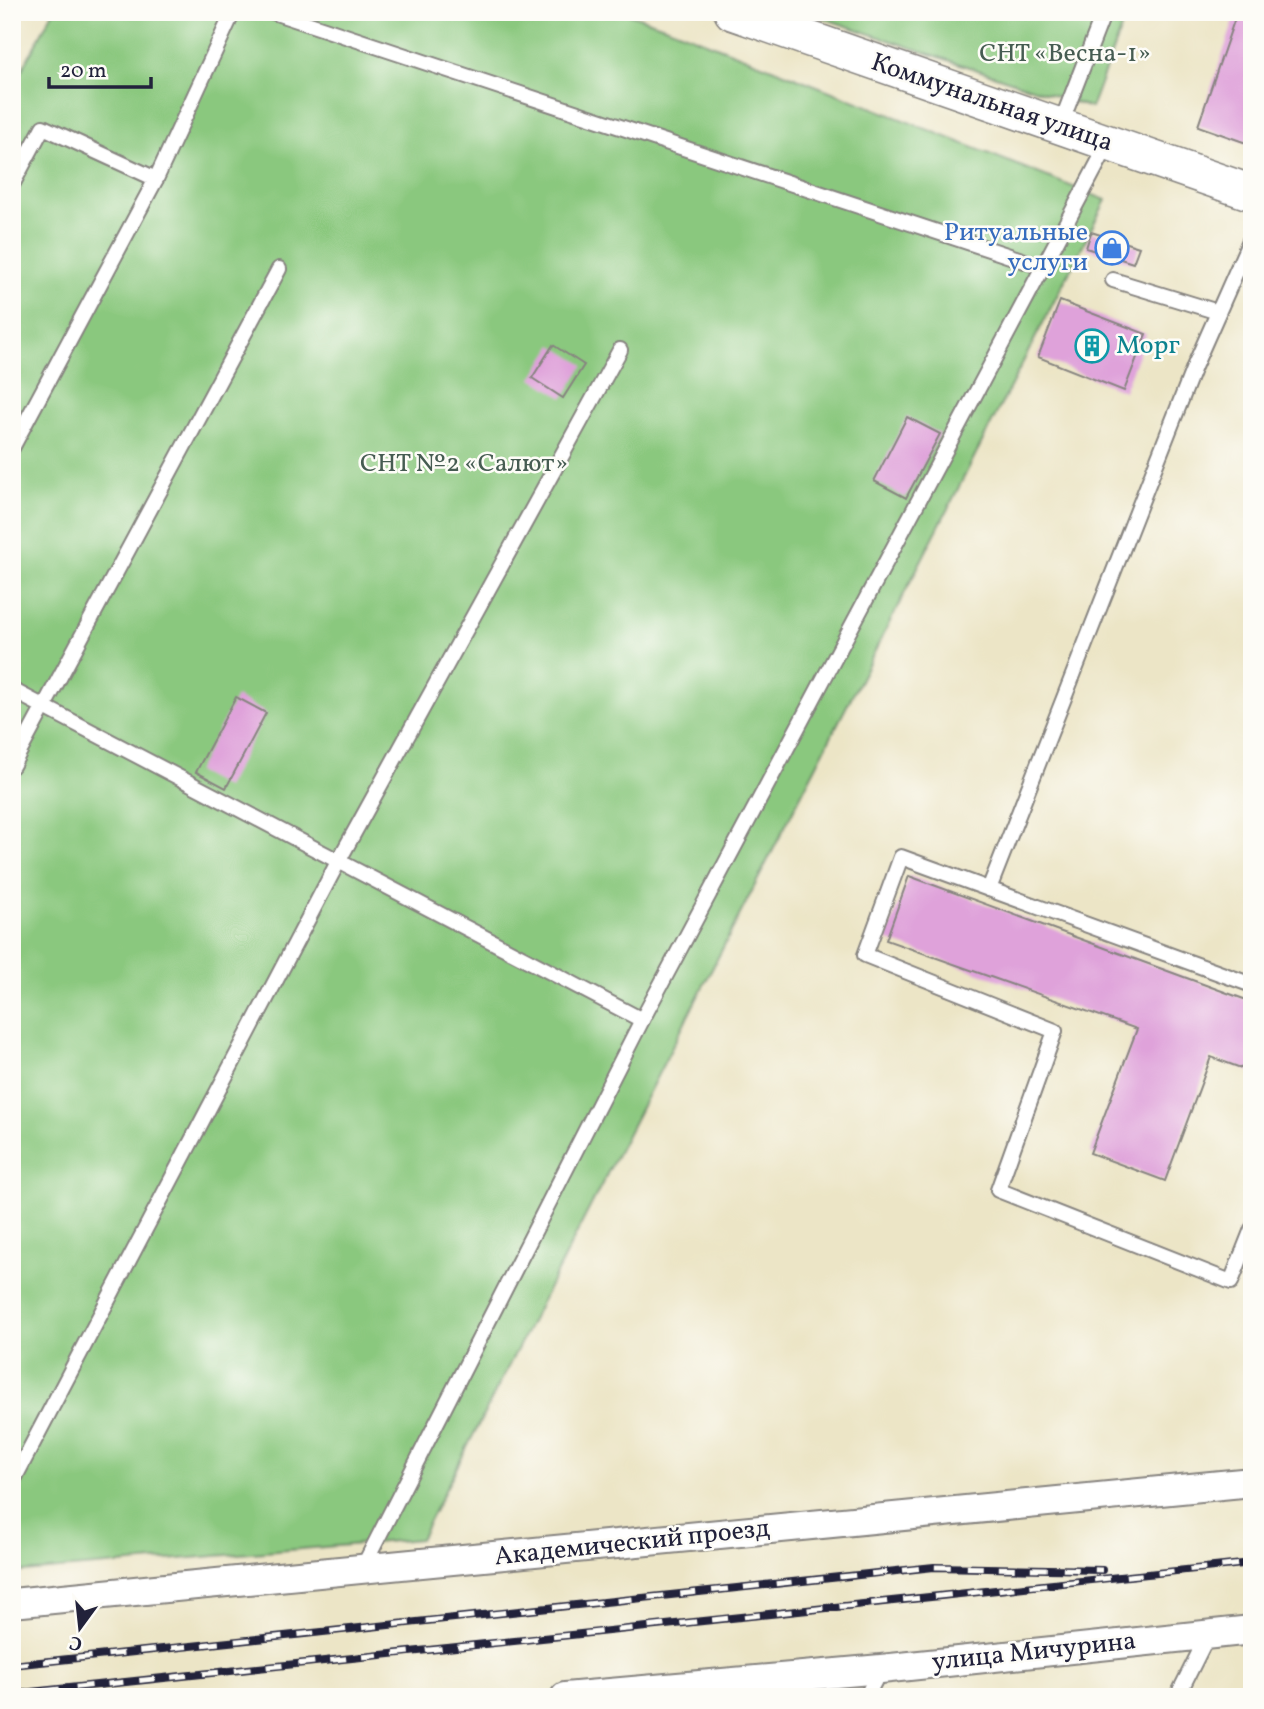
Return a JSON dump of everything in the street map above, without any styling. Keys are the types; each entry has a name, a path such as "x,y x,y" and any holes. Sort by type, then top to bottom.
{"street":[{"name":"Коммунальная улица","path":"732,12 1252,193"},
{"name":"Академический проезд","path":"12,1603 1252,1482"},
{"name":"улица Мичурина","path":"565,1697 881,1669 1252,1630"}],"lane":[{"path":"12,448 156,179 233,12"},
{"path":"273,12 1043,267"},
{"path":"1060,126 1104,12"},
{"path":"12,185 43,127 156,179"},
{"path":"362,1569 642,1020 1109,143"},
{"path":"989,889 1194,367 1252,236"},
{"path":"12,766 279,269"},
{"path":"1113,280 1218,312"},
{"path":"12,1483 339,860 620,350"},
{"path":"12,690 642,1020"},
{"path":"1252,985 901,857 865,955 1055,1031 998,1190 1231,1282 1252,1229"},
{"path":"1177,1697 1209,1634"},
{"path":"866,1697 881,1669"}],"green space":[{"name":"СНТ №2 «Салют»","path":"53,12 624,12 1106,200 420,1539 12,1573 12,88"},
{"name":"СНТ «Весна-1»","path":"805,12 1127,12 1091,108"}],"building":[{"path":"1237,12 1252,12 1252,145 1198,126"},
{"name":"Ритуальные услуги","path":"1091,232 1139,247 1133,263 1086,248"},
{"name":"Морг","path":"1060,301 1146,334 1124,391 1038,357"},
{"path":"553,345 584,365 563,398 532,378"},
{"path":"907,417 940,434 906,498 874,481"},
{"path":"236,697 266,713 226,788 196,772"},
{"path":"909,876 1252,1002 1252,1072 1211,1057 1165,1181 1090,1153 1137,1029 886,940"}],"railway":[{"path":"12,1694 1252,1563"},
{"path":"12,1665 934,1567 1102,1570"}],"place":[{"name":"Ритуальные услуги","path":"1112,248"},
{"name":"Морг","path":"1092,346"}]}
